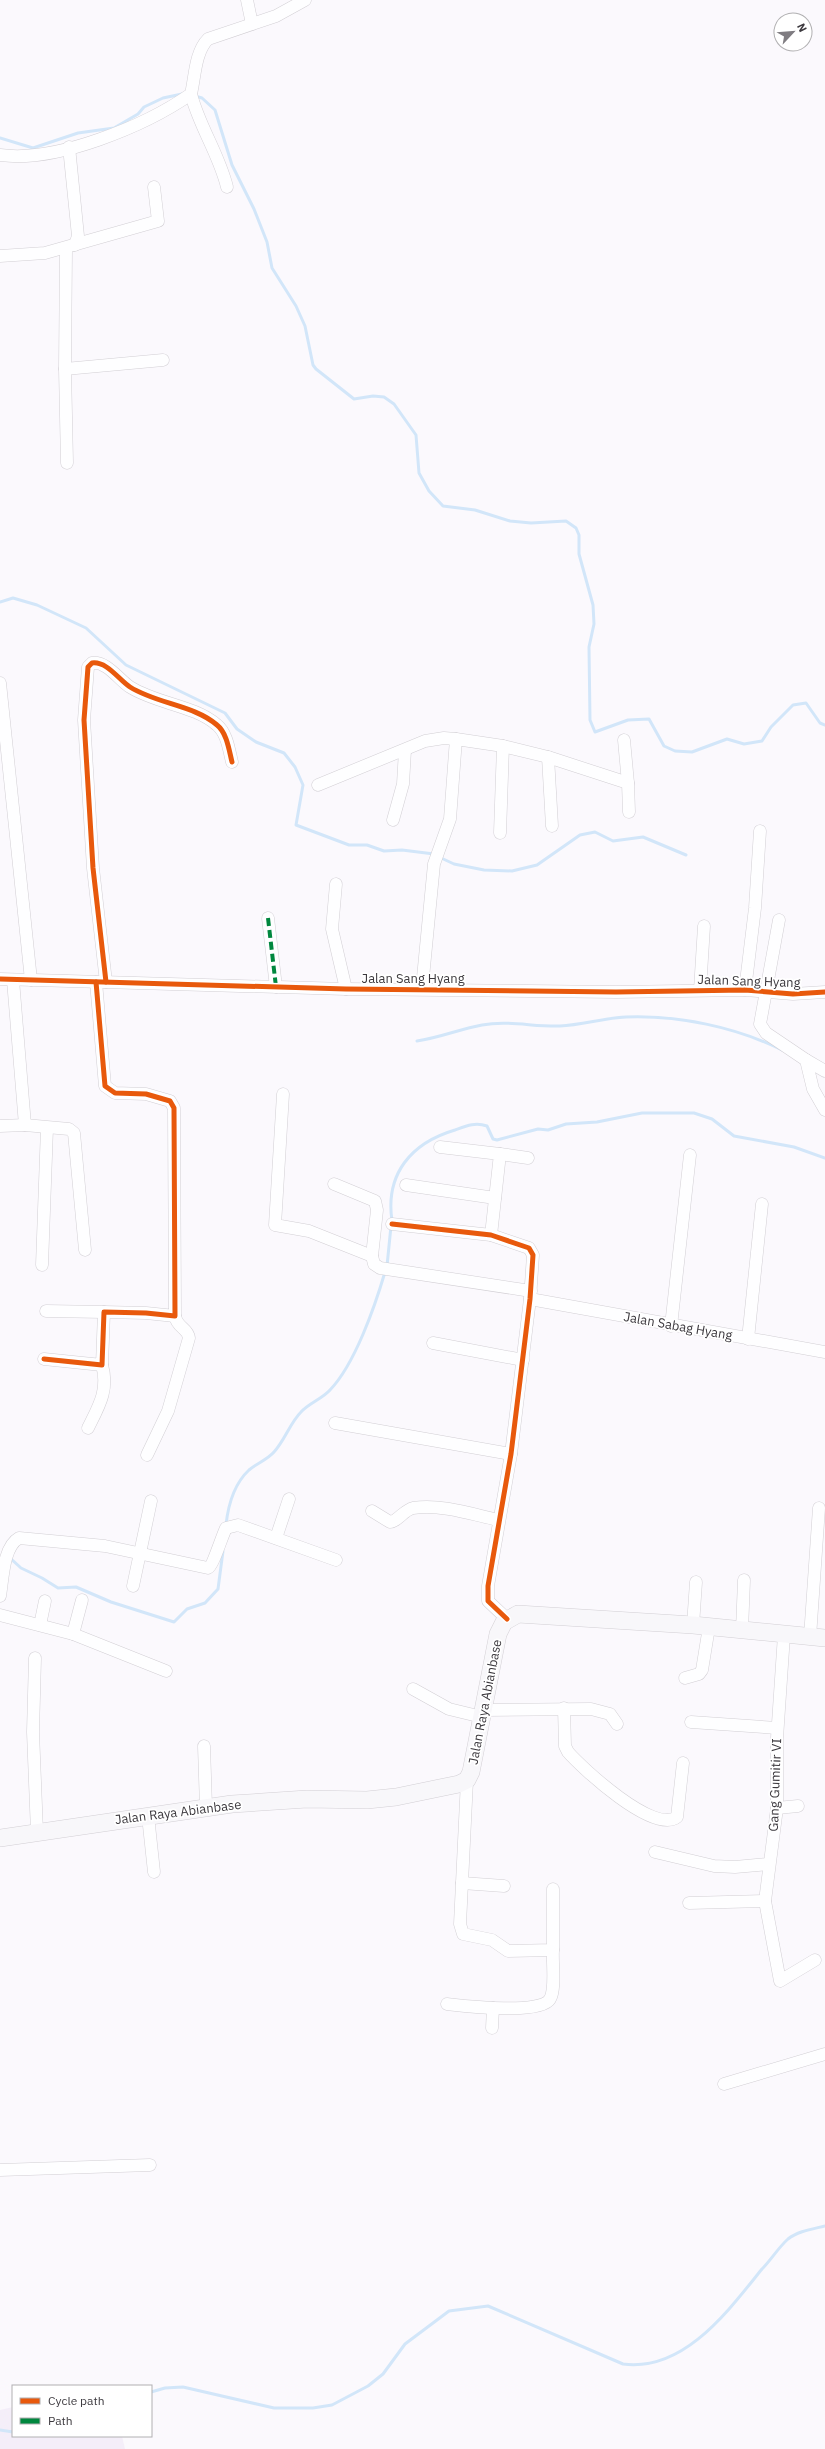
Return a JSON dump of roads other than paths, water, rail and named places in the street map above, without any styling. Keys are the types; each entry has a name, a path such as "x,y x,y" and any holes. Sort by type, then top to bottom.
{"main road":[{"path":"506,1619 518,1614 534,1613 701,1626 818,1638"},
{"name":"Jalan Raya Abianbase","path":"0,1838 206,1807 308,1799 367,1800 429,1791 467,1780 471,1772 498,1634 506,1619"}],"street":[{"path":"247,0 252,24"},
{"path":"227,187 224,174 194,108 191,94 203,43 213,36 276,16 305,0"},
{"path":"0,155 29,155 69,147 123,132 169,109 191,94"},
{"path":"67,463 65,369 70,247 78,236 69,147"},
{"path":"0,256 45,253 158,221 154,187"},
{"path":"65,369 163,360"},
{"path":"147,1455 168,1410 189,1338 186,1332 177,1325 175,1316 174,1108 170,1101 146,1094 115,1093 106,1086 101,982 84,720 88,667 92,663 102,664 130,687 158,701 193,710 218,725 224,735 232,762"},
{"path":"0,684 31,980"},
{"path":"318,785 435,739 456,739 503,746 548,757 628,783"},
{"path":"422,988 434,864 450,819 456,739"},
{"path":"624,740 629,812"},
{"path":"500,833 503,746"},
{"path":"393,820 403,784 405,750"},
{"path":"548,757 552,826"},
{"path":"746,990 756,908 760,831"},
{"path":"336,884 332,929 346,989"},
{"path":"268,918 276,987"},
{"path":"779,920 761,1008 761,1027 766,1033 825,1071"},
{"path":"700,990 704,926"},
{"name":"Jalan Sang Hyang","path":"0,980 346,989 422,988 616,992 746,990 794,994 825,992"},
{"path":"13,980 25,1125"},
{"path":"806,1060 813,1089 825,1110"},
{"path":"283,1094 275,1225 309,1231 372,1256 377,1210 375,1201 334,1184"},
{"path":"0,1126 25,1125 69,1130 74,1133 85,1250"},
{"path":"42,1265 47,1128"},
{"path":"440,1147 528,1158"},
{"path":"491,1235 500,1154"},
{"path":"671,1326 690,1155"},
{"path":"406,1185 495,1198"},
{"path":"748,1339 762,1204"},
{"path":"392,1224 491,1235 531,1251 533,1258 531,1295 523,1360 511,1454 498,1520 487,1597 506,1619"},
{"name":"Jalan Sabag Hyang","path":"372,1256 374,1264 380,1268 531,1295 671,1326 748,1339 781,1342 825,1352"},
{"path":"46,1311 146,1312 175,1316"},
{"path":"88,1428 104,1394 105,1376 102,1365 104,1312"},
{"path":"433,1343 523,1360"},
{"path":"44,1359 102,1365"},
{"path":"335,1423 511,1454"},
{"path":"276,1538 289,1499"},
{"path":"133,1586 151,1501"},
{"path":"372,1511 390,1522 411,1509 436,1508 498,1520"},
{"path":"818,1638 819,1508"},
{"path":"0,1596 7,1558 16,1540 28,1537 46,1542 106,1546 140,1555 208,1568 213,1563 217,1547 226,1528 238,1525 336,1560"},
{"path":"742,1630 744,1580"},
{"path":"685,1678 694,1676 702,1670 701,1626 696,1582"},
{"path":"73,1634 82,1600"},
{"path":"40,1625 45,1601"},
{"path":"0,1615 73,1634 166,1671"},
{"name":"Gang Gumitir VI","path":"784,1635 777,1728 777,1808 768,1864 765,1901 780,1981 815,1960"},
{"path":"35,1658 33,1732 37,1832"},
{"path":"413,1689 449,1709 483,1713 564,1708 602,1710 610,1714 617,1724"},
{"path":"564,1708 565,1746 568,1752 611,1793 643,1813 670,1820 676,1817 683,1763"},
{"path":"691,1722 777,1728"},
{"path":"204,1746 206,1807"},
{"path":"467,1780 460,1924 466,1936 492,1940 508,1951 553,1950"},
{"path":"777,1808 798,1806"},
{"path":"148,1816 154,1872"},
{"path":"655,1852 714,1866 735,1867 768,1864"},
{"path":"462,1883 504,1886"},
{"path":"447,2004 493,2008 537,2007 550,2000 552,1992 553,1889"},
{"path":"689,1903 765,1901"},
{"path":"492,2028 493,2008"},
{"path":"724,2084 825,2054"},
{"path":"0,2170 150,2165"}],"waterway":[{"path":"0,138 33,148 78,133 114,128 138,114 144,107 163,98 182,94"},
{"path":"195,96 202,98 215,110 232,165 254,209 267,242 272,268 296,306 305,326 313,365 316,369 354,399 373,396 384,397 394,404 416,435 419,473 429,491 443,506 475,510 510,521 531,523 566,521 576,528 579,535 579,554 593,605 594,624 589,647 590,720 595,732 628,720 649,719 664,746 675,751 692,752 727,739 744,744 762,741 771,727 793,705 806,703 820,723 825,725"},
{"path":"0,602 13,598 37,605 86,628 126,665 225,713 237,729 256,742 284,753 295,767 303,785 296,825 349,845 367,845 384,851 402,850 434,854"},
{"path":"439,857 454,864 484,870 512,871 537,865 580,835 595,832 613,841 643,837 686,855"},
{"path":"417,1041 482,1025 511,1023 540,1026 560,1026 626,1017 646,1017 686,1020 706,1024 746,1035 782,1050"},
{"path":"392,1221 391,1204 393,1189 397,1175 404,1163 414,1152 426,1143 439,1136 471,1125 478,1124 487,1126 493,1139 497,1140 538,1129 548,1130 566,1124 597,1122 642,1113 694,1113 712,1119 734,1136 794,1147 825,1158"},
{"path":"387,1266 391,1226"},
{"path":"226,1525 228,1510 239,1482 249,1470 274,1452 297,1416 330,1390 348,1365 370,1317 385,1272"},
{"path":"10,1558 21,1568 58,1588 76,1587 111,1602 174,1622 187,1609 205,1603 218,1589 223,1551"},
{"path":"152,2392 165,2388 183,2387 274,2408 313,2408 332,2405 368,2386 383,2374 405,2344 449,2311 488,2306 623,2364 645,2364 666,2358 685,2349 703,2335 735,2303 788,2239 801,2232 825,2226"},
{"path":"0,2430 12,2432"}]}
